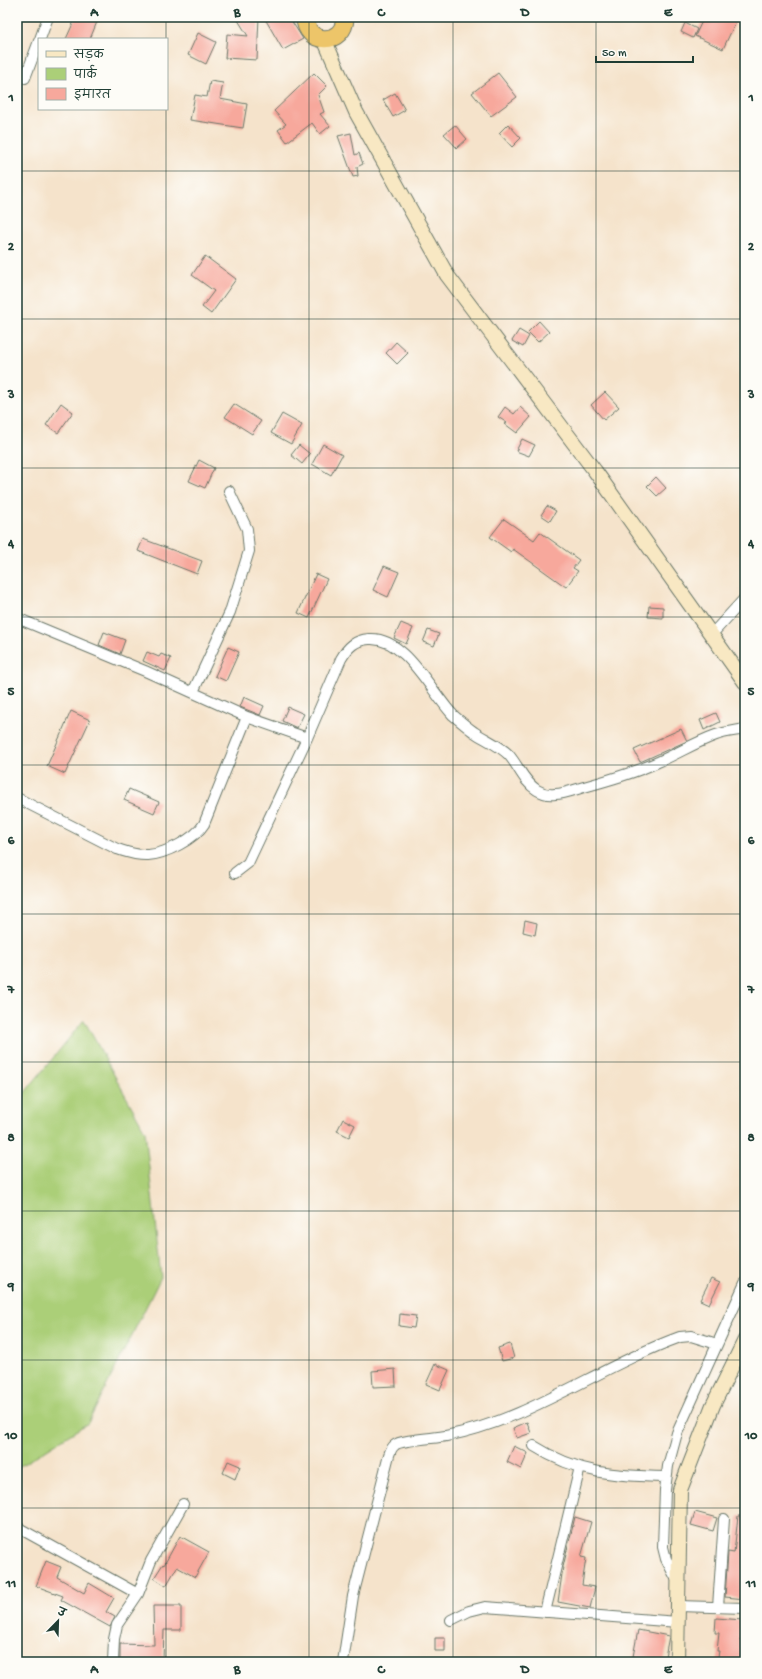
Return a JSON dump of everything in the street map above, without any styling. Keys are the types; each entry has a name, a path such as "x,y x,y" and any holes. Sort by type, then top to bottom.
{"highway":[{"path":"305,17 307,29 311,34 317,38 324,39 331,38 342,31 345,25 345,17"}],"main road":[{"path":"324,39 356,112 448,275 596,472 745,682"},
{"path":"677,1662 680,1490 713,1405 745,1340"}],"street":[{"path":"40,38 48,17"},
{"path":"25,78 38,43"},
{"path":"193,692 230,612 250,551 247,529 229,491"},
{"path":"712,634 745,598"},
{"path":"17,618 193,692 248,717 307,738"},
{"path":"235,873 248,863 307,738 341,659 347,648 355,642 376,639 394,645 453,714 475,733 504,750 514,761 526,781 544,794 554,795 601,782 654,764 716,735 745,729"},
{"path":"17,798 117,849 133,854 148,856 165,851 197,834 204,824 248,717"},
{"path":"678,1582 666,1560 663,1547 666,1477 671,1449 745,1283"},
{"path":"343,1662 352,1596 389,1455 395,1444 400,1442 459,1434 483,1428 509,1418 618,1363 680,1337 691,1336 718,1344"},
{"path":"534,1446 557,1460 580,1467 619,1475 666,1477"},
{"path":"545,1612 580,1467"},
{"path":"112,1662 117,1625 138,1594 151,1561 183,1504"},
{"path":"718,1607 724,1519"},
{"path":"17,1527 138,1594"},
{"path":"678,1606 745,1608"},
{"path":"451,1620 485,1607 678,1622"}],"green space":[{"path":"84,1020 145,1131 161,1277 88,1423 17,1468 17,1102"}],"building":[{"path":"76,17 99,17 90,38 66,38"},
{"path":"236,17 259,17 257,60 225,58 227,34 248,36"},
{"path":"264,17 289,17 303,39 283,50"},
{"path":"704,17 738,17 723,49 695,36"},
{"path":"685,23 697,29 693,38 681,32"},
{"path":"198,33 216,42 206,64 188,55"},
{"path":"314,73 327,86 318,95 324,112 320,114 330,126 320,134 312,123 287,142 278,130 286,124 274,111"},
{"path":"498,73 517,97 491,116 472,93"},
{"path":"210,81 223,83 220,99 247,104 243,128 190,120 195,95 207,97"},
{"path":"395,93 405,110 393,117 383,100"},
{"path":"508,124 521,138 512,147 499,133"},
{"path":"455,125 467,139 457,148 444,134"},
{"path":"351,133 355,155 359,153 363,164 357,167 358,176 353,177 338,136"},
{"path":"205,256 236,279 211,314 202,307 214,291 192,275"},
{"path":"539,321 549,332 538,342 528,332"},
{"path":"519,330 529,336 523,347 512,341"},
{"path":"396,342 408,353 397,364 386,353"},
{"path":"605,392 619,407 604,420 591,405"},
{"path":"61,403 73,412 58,433 46,425"},
{"path":"234,404 261,421 252,434 225,417"},
{"path":"505,407 514,414 520,407 531,417 517,433 505,424 507,423 498,417"},
{"path":"282,414 302,425 291,444 271,433"},
{"path":"522,439 535,445 529,456 516,451"},
{"path":"323,444 342,455 331,475 312,464"},
{"path":"299,445 310,454 302,464 291,455"},
{"path":"199,460 214,468 205,488 189,481"},
{"path":"656,477 666,488 657,496 647,486"},
{"path":"547,506 556,511 550,521 541,515"},
{"path":"504,519 534,540 540,532 579,560 573,568 578,571 566,587 513,549 511,552 490,537"},
{"path":"143,539 202,561 197,574 138,551"},
{"path":"384,566 399,572 388,597 373,590"},
{"path":"316,574 327,579 309,618 298,613"},
{"path":"649,606 663,607 663,618 648,617"},
{"path":"401,623 413,628 406,644 394,638"},
{"path":"428,630 439,634 434,646 423,642"},
{"path":"104,632 125,640 120,654 99,645"},
{"path":"228,647 239,652 226,681 215,676"},
{"path":"147,652 159,657 161,654 171,658 165,671 143,661"},
{"path":"244,697 264,706 260,715 240,707"},
{"path":"288,707 304,714 297,728 282,721"},
{"path":"71,711 90,720 65,774 47,766"},
{"path":"716,713 720,722 704,730 700,720"},
{"path":"681,729 687,741 640,762 634,750"},
{"path":"129,789 159,802 154,813 124,800"},
{"path":"525,920 537,923 535,935 523,932"},
{"path":"343,1119 355,1125 349,1137 337,1131"},
{"path":"711,1278 720,1282 709,1304 700,1300"},
{"path":"400,1314 416,1316 414,1328 399,1326"},
{"path":"510,1344 514,1358 502,1361 498,1348"},
{"path":"435,1364 449,1370 440,1390 426,1384"},
{"path":"395,1369 396,1386 373,1387 372,1371"},
{"path":"527,1422 531,1433 517,1438 513,1428"},
{"path":"514,1446 528,1453 521,1469 507,1462"},
{"path":"228,1461 240,1466 235,1479 223,1473"},
{"path":"695,1512 717,1518 713,1531 691,1525"},
{"path":"738,1516 745,1516 745,1599 725,1597 728,1552 734,1553"},
{"path":"575,1517 591,1522 581,1557 586,1558 582,1585 595,1587 590,1608 558,1602 563,1567"},
{"path":"180,1536 209,1552 195,1577 177,1567 166,1586 154,1578 163,1564 164,1565"},
{"path":"46,1561 61,1567 57,1577 84,1593 89,1583 114,1598 106,1612 115,1617 110,1627 61,1600 63,1596 36,1586"},
{"path":"153,1606 181,1606 181,1630 164,1630 163,1662 120,1662 120,1644 154,1645"},
{"path":"716,1618 743,1620 741,1641 745,1642 745,1662 717,1662 719,1651 717,1651 719,1633 715,1633"},
{"path":"638,1630 669,1636 664,1662 632,1662"},
{"path":"435,1638 445,1638 445,1651 435,1651"}]}
